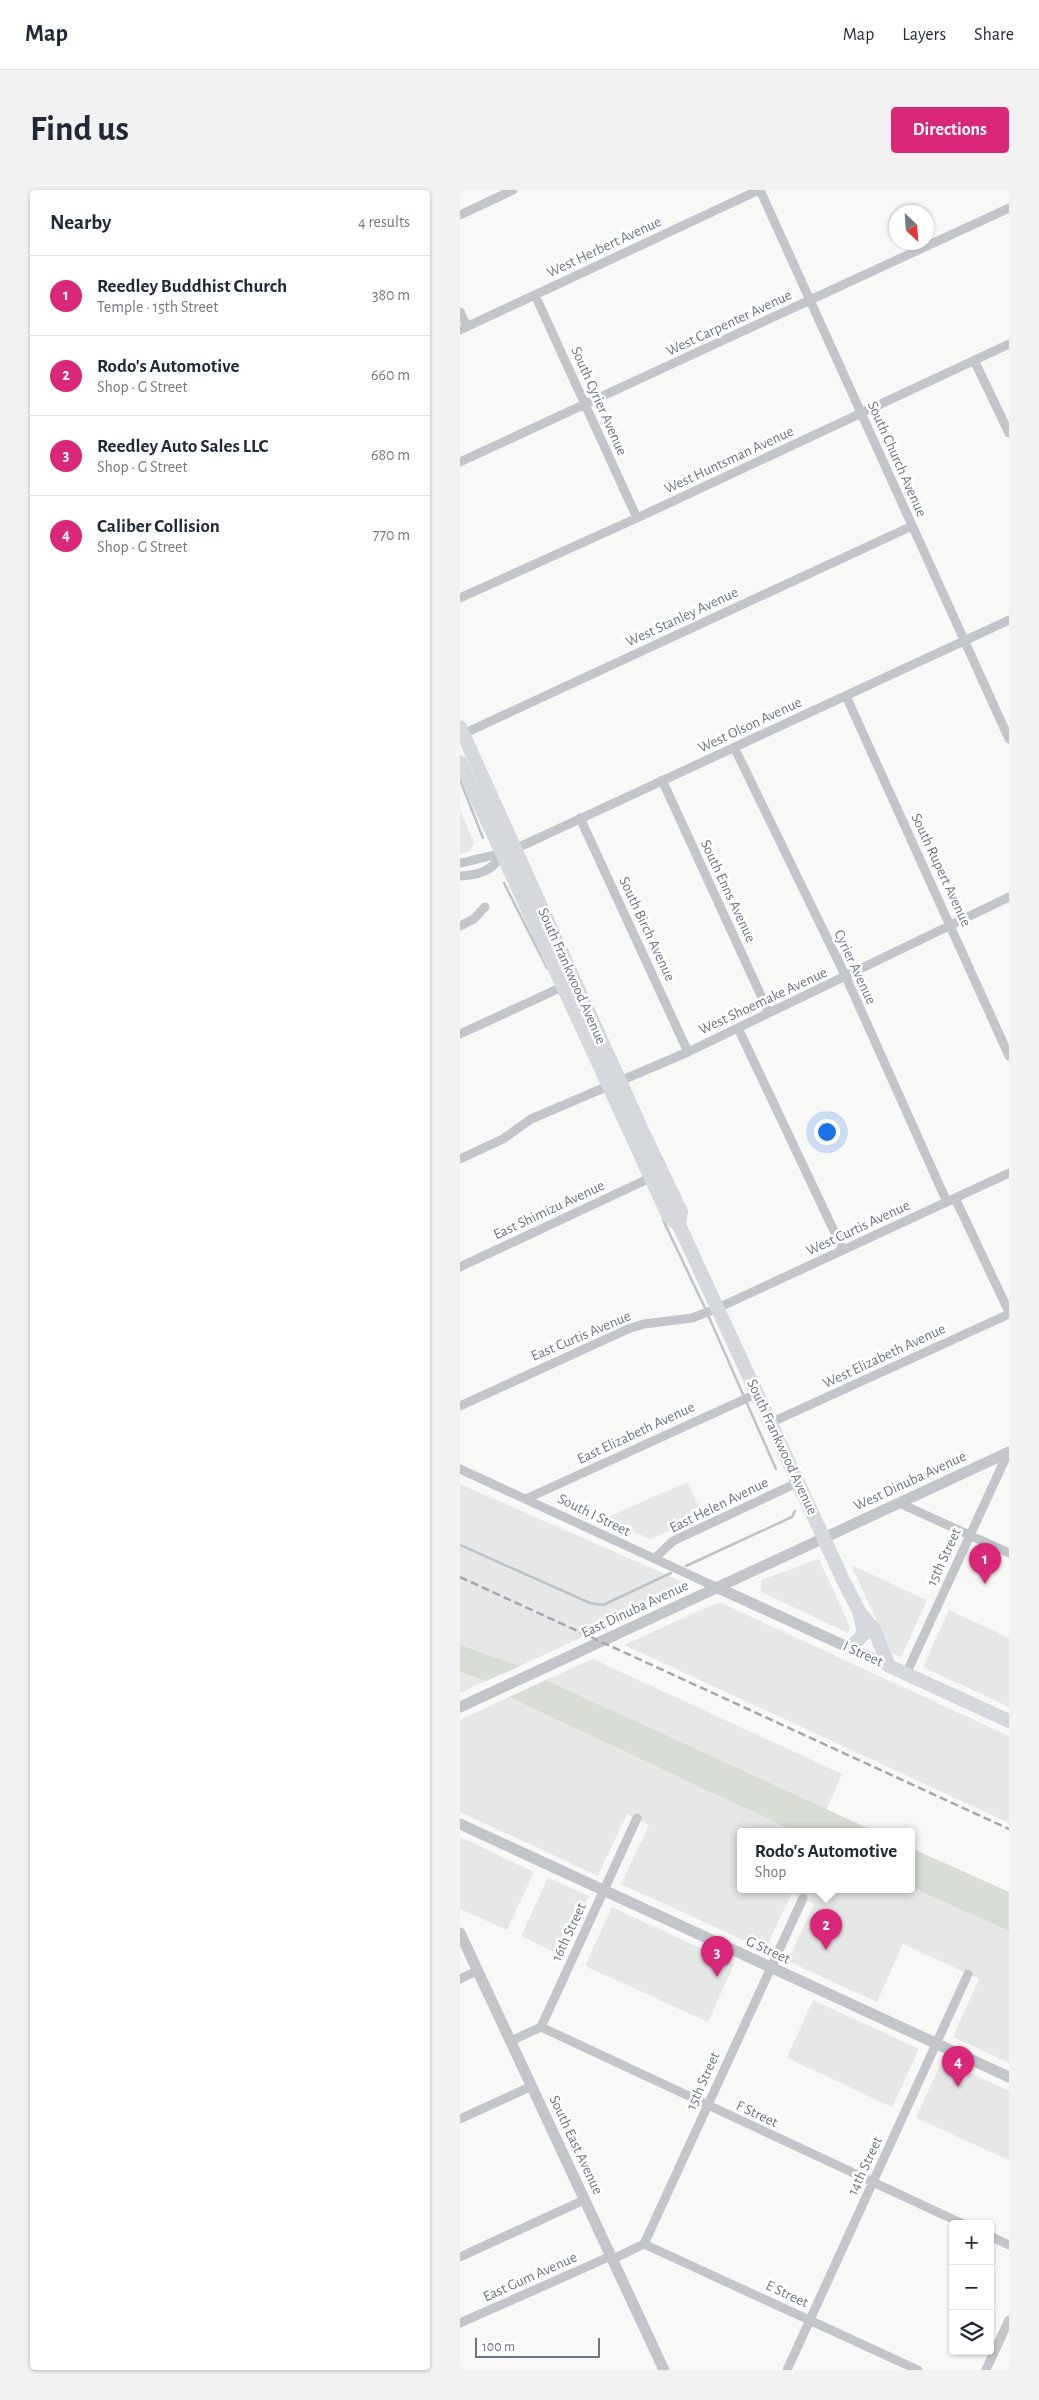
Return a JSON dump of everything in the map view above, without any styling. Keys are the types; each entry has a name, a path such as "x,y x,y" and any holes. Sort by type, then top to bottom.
{"main road":[{"name":"South Frankwood Avenue","path":"462,730 515,848 613,1083 650,1178 669,1217 679,1225 824,1538 860,1613 874,1629 889,1666"},
{"name":"South Frankwood Avenue","path":"460,762 562,987 681,1212 679,1225"},
{"path":"850,1648 864,1634 860,1613"},
{"name":"I Street","path":"889,1666 1009,1722"}],"street":[{"path":"460,215 512,190"},
{"name":"West Herbert Avenue","path":"463,328 535,295 743,193 760,190"},
{"name":"South Church Avenue","path":"760,190 1009,739"},
{"name":"West Carpenter Avenue","path":"460,462 1009,208"},
{"name":"South Cyrier Avenue","path":"535,295 637,518"},
{"path":"460,312 463,328"},
{"name":"West Huntsman Avenue","path":"460,598 862,414 1009,344"},
{"path":"974,360 1009,433"},
{"name":"West Stanley Avenue","path":"462,730 912,526"},
{"name":"West Olson Avenue","path":"502,855 1009,620"},
{"name":"South Rupert Avenue","path":"846,696 951,924 1009,1056"},
{"name":"Cyrier Avenue","path":"734,747 846,977 951,1200 1009,1313"},
{"name":"South Enns Avenue","path":"662,780 769,1013"},
{"name":"South Birch Avenue","path":"580,818 688,1052"},
{"path":"460,863 472,862 491,854 502,855 495,867 481,873 460,876"},
{"name":"West Shoemake Avenue","path":"460,1159 502,1139 532,1119 688,1052 1009,897"},
{"path":"460,926 474,919 485,907"},
{"path":"460,1034 562,987"},
{"path":"738,1028 843,1250"},
{"name":"West Curtis Avenue","path":"718,1308 1009,1173"},
{"name":"East Shimizu Avenue","path":"460,1267 650,1178"},
{"name":"East Curtis Avenue","path":"460,1406 628,1329 644,1324 692,1318 718,1308"},
{"name":"West Elizabeth Avenue","path":"770,1423 1009,1313"},
{"name":"East Elizabeth Avenue","path":"528,1498 756,1394"},
{"name":"West Dinuba Avenue","path":"824,1538 1008,1452"},
{"name":"15th Street","path":"906,1674 1008,1452"},
{"name":"South I Street","path":"460,1469 528,1498 716,1587"},
{"name":"East Helen Avenue","path":"654,1559 673,1541 799,1482"},
{"path":"899,1502 1009,1553"},
{"name":"East Dinuba Avenue","path":"460,1707 824,1538"},
{"name":"I Street","path":"716,1587 889,1666"},
{"name":"16th Street","path":"541,2027 637,1818"},
{"name":"G Street","path":"460,1824 1009,2078"},
{"name":"15th Street","path":"644,2244 803,1898"},
{"name":"South East Avenue","path":"460,1934 664,2370"},
{"path":"460,1979 477,1971"},
{"name":"14th Street","path":"787,2370 968,1974"},
{"path":"511,2041 541,2027"},
{"name":"F Street","path":"541,2027 954,2220"},
{"path":"460,2120 532,2086"},
{"path":"460,2257 584,2200"},
{"path":"994,2238 1009,2245"},
{"path":"612,2258 644,2244"},
{"name":"E Street","path":"644,2244 918,2370"},
{"name":"East Gum Avenue","path":"460,2322 612,2258"},
{"path":"986,2370 1009,2320"}],"shaded area":[{"path":"460,810 474,843 470,851 460,854"},
{"path":"687,1482 703,1515 650,1539 604,1519"},
{"path":"460,1484 683,1582 683,1587 677,1593 520,1666 460,1645"},
{"path":"819,1559 850,1627 848,1633 761,1592 761,1580"},
{"path":"851,1565 927,1600 901,1657 892,1653"},
{"path":"721,1603 1009,1736 1009,1823 624,1645 714,1604"},
{"path":"949,1610 1009,1638 1009,1707 923,1667"},
{"path":"460,1645 520,1666 486,1681 460,1672"},
{"path":"593,1659 842,1774 826,1810 546,1680"},
{"path":"460,1672 486,1681 460,1693"},
{"path":"546,1680 867,1828 787,1828 509,1697"},
{"path":"509,1697 787,1828 737,1828 737,1893 792,1893 765,1950 621,1884 649,1825 627,1814 598,1876 460,1812 460,1720"},
{"path":"460,1837 534,1872 507,1930 460,1909"},
{"path":"915,1850 1009,1892 1009,1931 915,1889"},
{"path":"548,1878 589,1896 562,1956 521,1936"},
{"path":"915,1888 1009,1931 1009,2063 953,2037 979,1979 903,1944 877,2002 790,1962 789,1958 814,1904 792,1893 915,1893"},
{"path":"612,1907 734,1964 708,2022 585,1966"},
{"path":"813,2000 919,2049 892,2107 787,2058"},
{"path":"942,2060 1009,2091 1009,2160 916,2118"}],"waterway":[{"path":"460,780 483,838"},
{"path":"504,883 547,968"},
{"path":"663,1220 706,1310"},
{"path":"708,1315 776,1469"},
{"path":"686,1566 792,1517 795,1511"},
{"path":"460,1545 590,1603 603,1605 671,1573"}],"railway":[{"path":"460,1577 1009,1829"}],"place":[{"name":"Reedley Buddhist Church","path":"985,1584"},
{"name":"Rodo's Automotive","path":"826,1950"},
{"name":"Reedley Auto Sales LLC","path":"717,1977"},
{"name":"Caliber Collision","path":"958,2087"}]}
